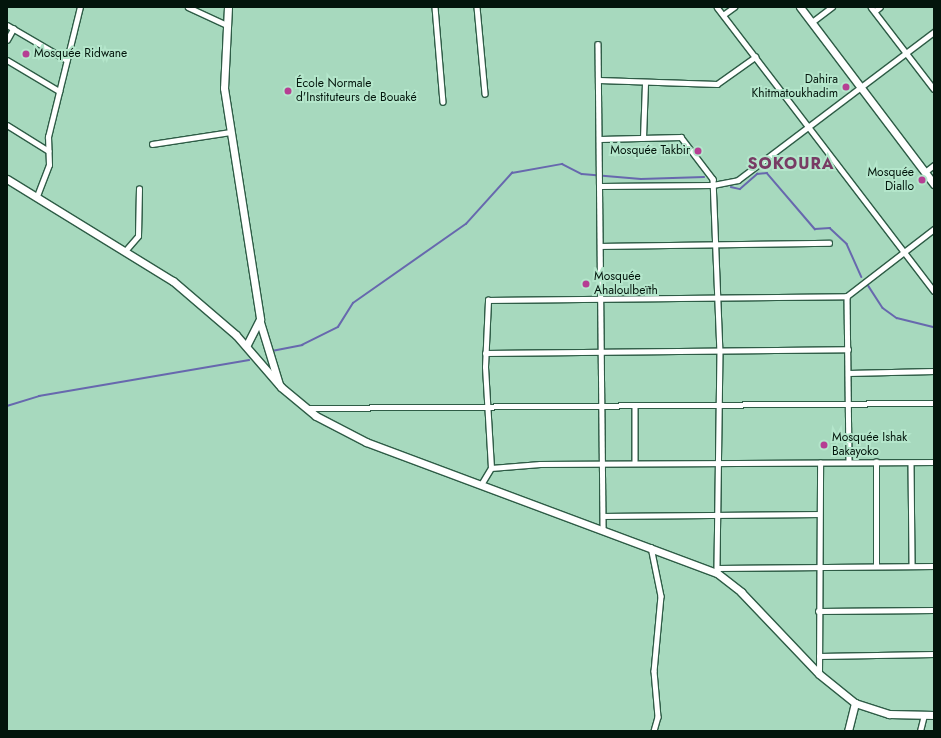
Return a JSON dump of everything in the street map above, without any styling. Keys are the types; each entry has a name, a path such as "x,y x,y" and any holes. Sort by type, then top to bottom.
{"main road":[{"path":"228,7 223,65 230,132 260,320 270,361 281,386"},
{"path":"800,7 934,184"},
{"path":"7,179 126,250 173,281 246,346 281,386 304,408 353,436 482,483 603,530 717,570 819,674 855,703 889,714 934,715"},
{"path":"246,346 260,320"},
{"path":"848,731 855,703"}],"street":[{"path":"37,196 49,166 48,137 80,7"},
{"path":"188,7 226,25"},
{"path":"435,7 443,102"},
{"path":"477,7 485,94"},
{"path":"717,7 934,291"},
{"path":"723,15 734,7"},
{"path":"812,22 832,7"},
{"path":"871,7 934,89"},
{"path":"875,12 880,7"},
{"path":"7,25 67,60"},
{"path":"7,40 13,29"},
{"path":"600,186 713,185 743,176 810,129 934,32"},
{"path":"598,44 603,530"},
{"path":"599,80 645,83 717,84 755,57"},
{"path":"7,60 59,91"},
{"path":"643,138 645,83"},
{"path":"7,125 49,152"},
{"path":"152,144 230,132"},
{"path":"600,139 681,137 712,176 719,298 720,351 717,570 876,565 934,566"},
{"path":"925,172 934,165"},
{"path":"126,250 138,236 139,189"},
{"path":"482,483 491,468 484,353 488,300 847,296 934,229"},
{"path":"600,246 716,246 829,243"},
{"path":"847,296 849,462"},
{"path":"484,353 848,349"},
{"path":"848,373 934,371"},
{"path":"304,408 934,403"},
{"path":"635,406 635,463"},
{"path":"876,462 876,565"},
{"path":"491,468 635,463 934,462"},
{"path":"819,674 818,567 820,463"},
{"path":"910,463 912,565"},
{"path":"603,516 819,514"},
{"path":"651,547 661,596 654,671 658,717 654,731"},
{"path":"818,611 934,610"},
{"path":"819,656 934,654"},
{"path":"920,731 924,715"}],"waterway":[{"path":"272,351 302,345 338,327 353,303 466,224 512,173 562,164 582,174 641,179 704,177"},
{"path":"731,187 740,189 757,174 767,173 815,229 830,228 847,244 862,277"},
{"path":"868,285 883,308 897,318 934,327"},
{"path":"7,406 39,396 249,360"}],"place":[{"name":"Mosquée Ridwane","path":"26,54"},
{"name":"Dahira Khitmatoukhadim","path":"846,87"},
{"name":"École Normale d'Instituteurs de Bouaké","path":"288,91"},
{"name":"Mosquée Takbir","path":"698,151"},
{"name":"Mosquée Diallo","path":"922,180"},
{"name":"Mosquée Ahaloulbeïth","path":"586,284"},
{"name":"Mosquée Ishak Bakayoko","path":"824,445"}],"district":[{"name":"SOKOURA","path":"791,164"}]}
